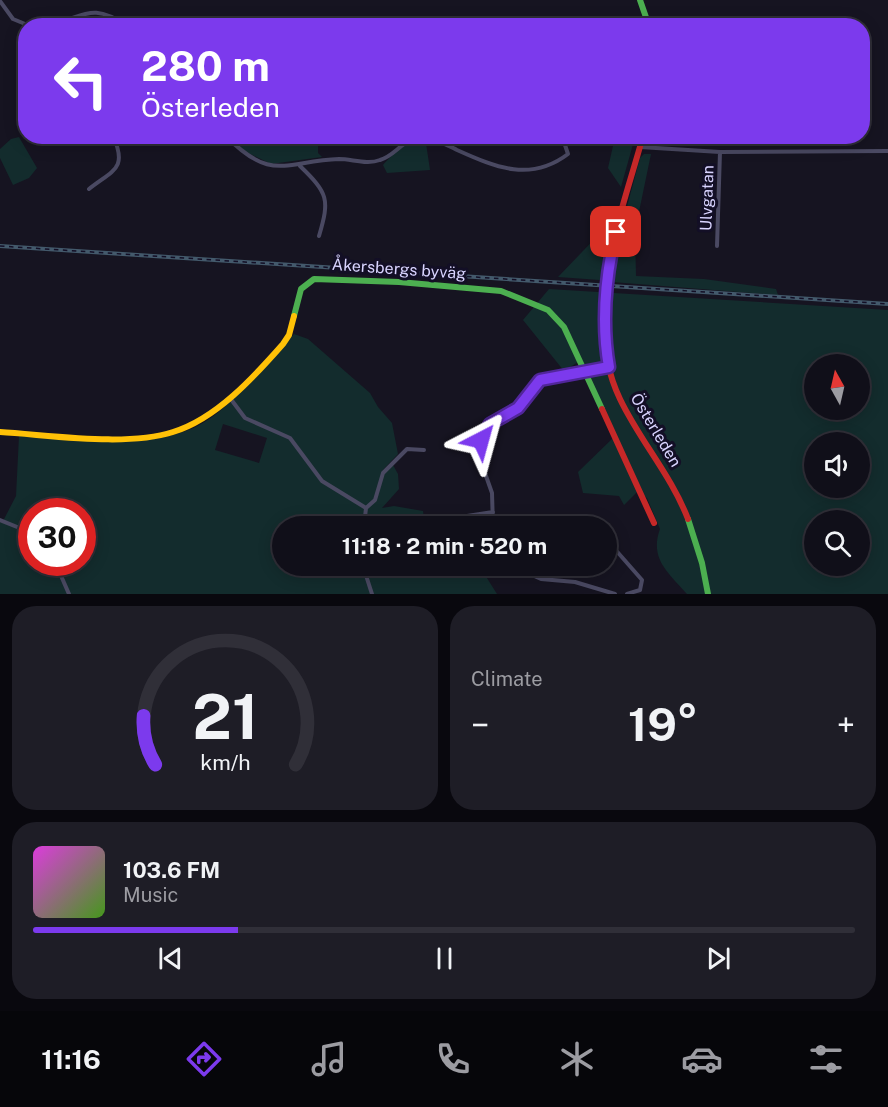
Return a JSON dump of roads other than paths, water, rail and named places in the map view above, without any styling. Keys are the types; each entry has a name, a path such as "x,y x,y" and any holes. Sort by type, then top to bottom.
{"street":[{"path":"640,0 646,18"},
{"path":"0,1 13,19 18,21"},
{"path":"72,18 87,10 102,8 113,12 119,18"},
{"path":"89,189 118,167 121,154 117,144"},
{"path":"234,144 245,154 278,168 339,159 377,161 387,157 401,144"},
{"path":"440,144 498,167 516,170 549,167 568,154 565,144"},
{"name":"Österleden","path":"641,144 607,276 603,323 609,367 622,404 666,472 687,516 701,560 708,594"},
{"path":"640,147 720,152 888,151"},
{"name":"Ulvgatan","path":"717,246 720,152"},
{"path":"300,166 313,178 326,197 327,208 320,236"},
{"name":"Åkersbergs byväg","path":"0,432 146,438 193,426 222,407 287,338 298,292 309,281 320,278 484,288 509,294 541,306 554,315 570,339 654,523"},
{"path":"493,516 491,489 480,453 481,440 486,429 494,420 518,408 540,380 609,367"},
{"path":"230,398 245,417 290,438 322,480 366,508"},
{"path":"365,516 366,508 375,500 386,468 407,449 424,450"},
{"path":"467,516 493,512"},
{"path":"0,520 18,527"},
{"path":"617,551 641,578 640,590 627,594"},
{"path":"61,576 69,594"},
{"path":"366,576 372,594"},
{"path":"534,576 541,579 575,582 615,594"}],"railway":[{"path":"0,246 888,304"}]}
